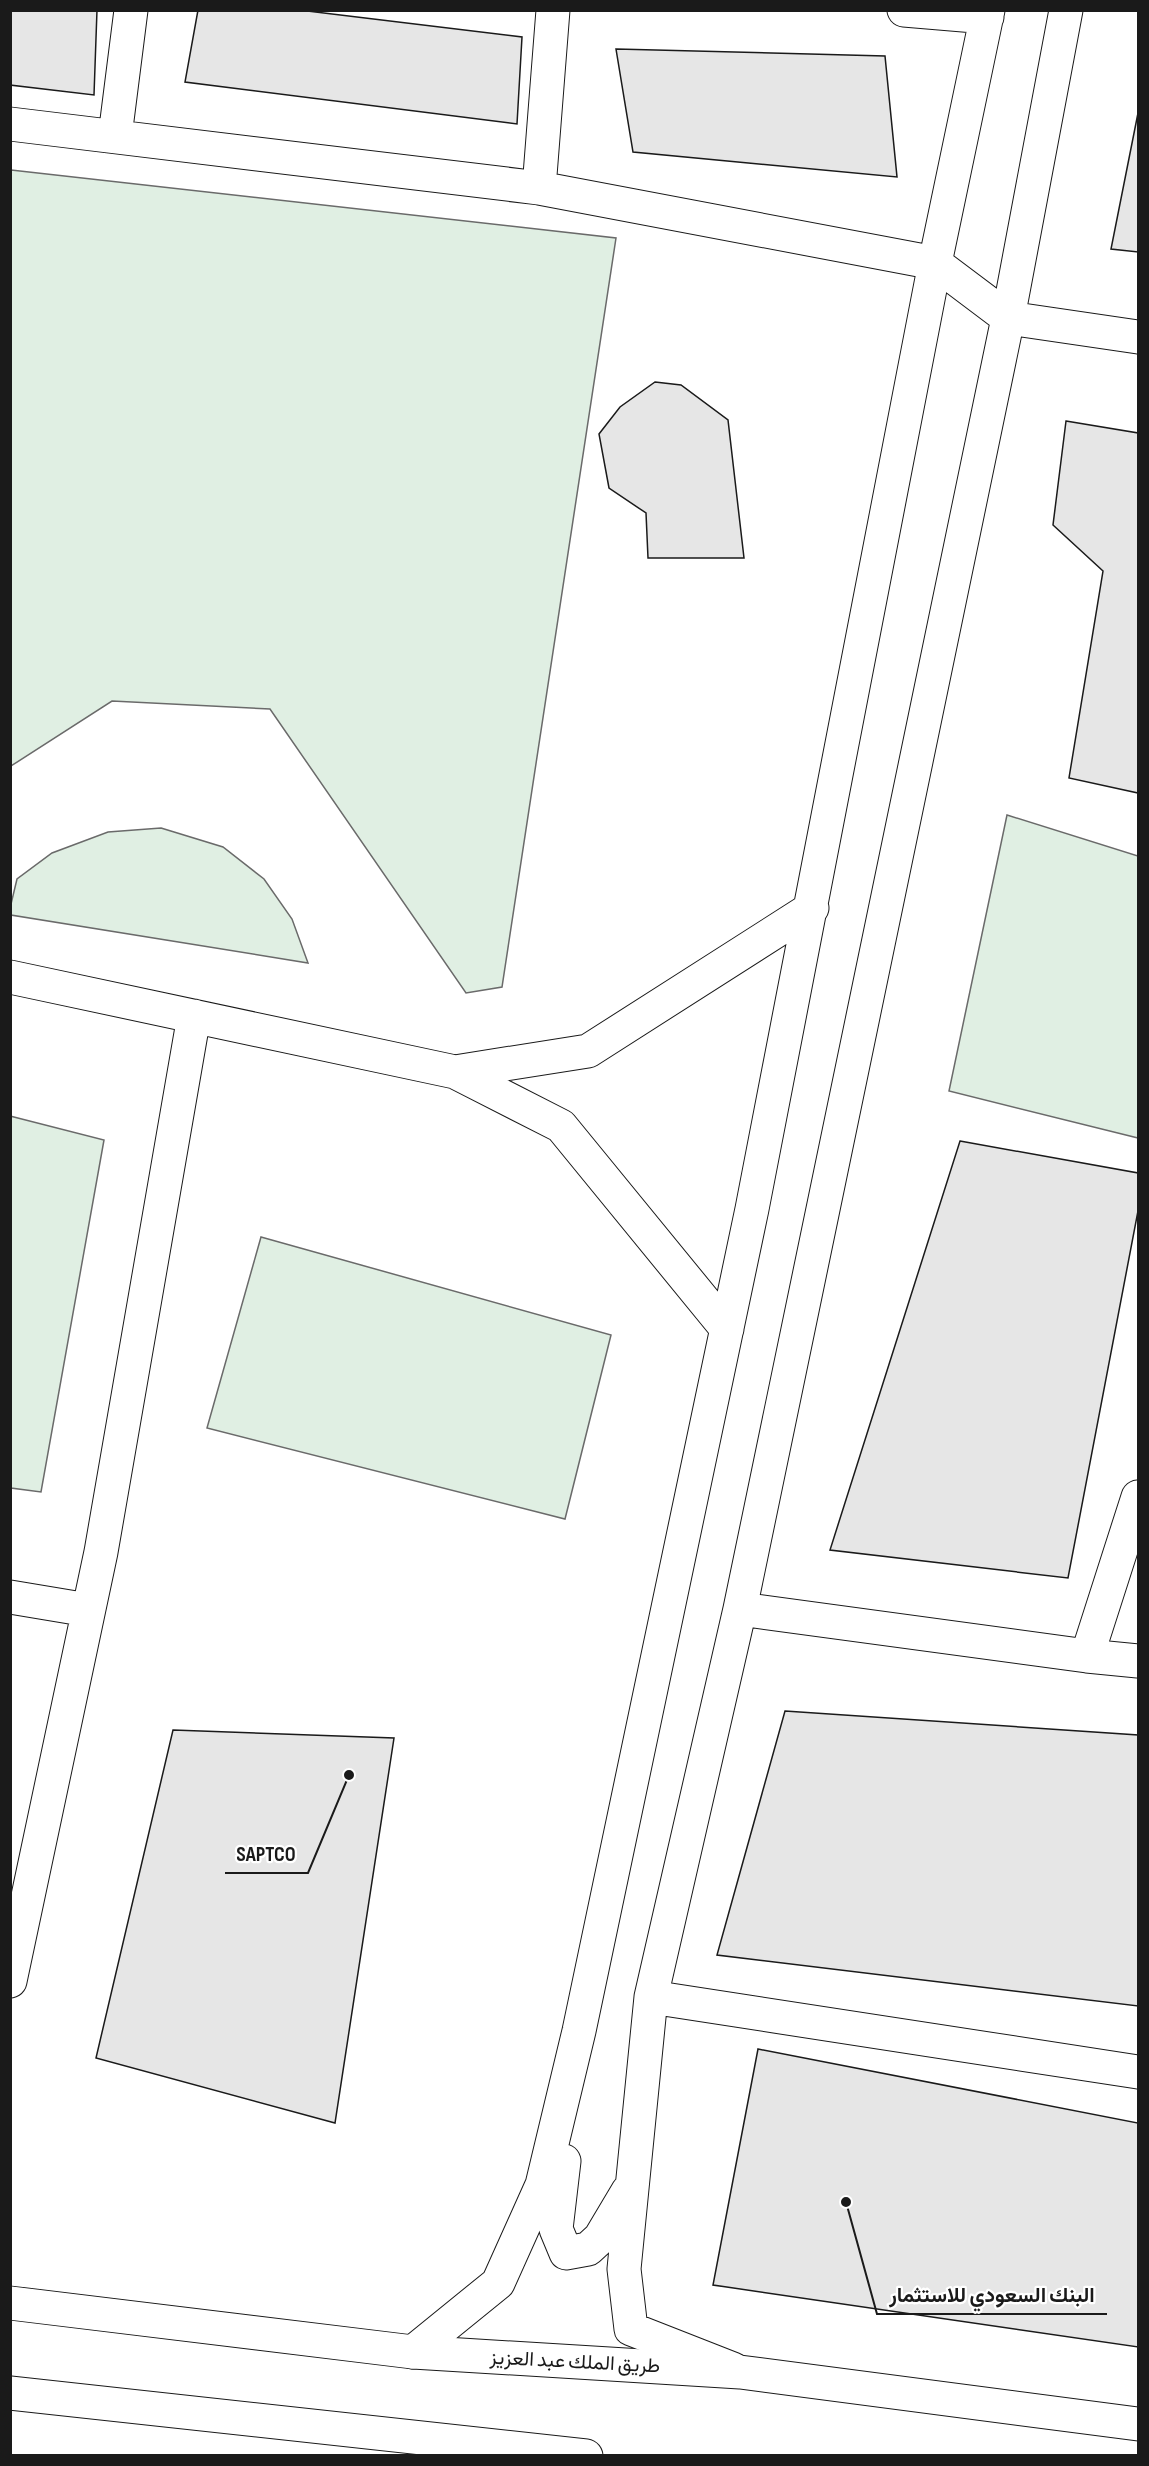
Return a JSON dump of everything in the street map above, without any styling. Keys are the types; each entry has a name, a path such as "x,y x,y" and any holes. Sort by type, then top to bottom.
{"main road":[{"path":"116,136 130,10"},
{"path":"539,188 553,10"},
{"path":"414,2352 498,2283 542,2185 579,2031 727,1329 812,908 935,263 988,14 904,10"},
{"path":"740,2372 631,2329 624,2269 651,1997 740,1609 1008,318 1066,10"},
{"path":"10,124 539,188 935,263 1008,318 1138,337"},
{"path":"455,1072 588,1052 812,908"},
{"path":"10,977 455,1072 561,1126 727,1329"},
{"path":"10,1981 101,1552 194,1016"},
{"path":"1087,1656 1138,1497"},
{"path":"10,1598 88,1611"},
{"path":"740,1609 1138,1661"},
{"path":"651,1997 1138,2072"},
{"path":"579,2031 556,2229 566,2253 588,2249 600,2238 633,2183"},
{"name":"طريق الملك عبد العزيز","path":"10,2303 414,2352 740,2372 1138,2424"},
{"path":"10,2393 586,2456"}],"green space":[{"path":"11,170 616,238 502,987 466,993 270,709 112,701 11,766"},
{"path":"1007,815 1138,856 1138,1138 949,1091"},
{"path":"161,828 223,847 264,879 292,919 308,963 11,915 11,904 17,879 52,853 108,832"},
{"path":"10,1116 104,1140 41,1492 11,1488"},
{"path":"261,1237 611,1335 565,1519 207,1428"}],"building":[{"path":"10,10 97,10 94,95 10,85"},
{"path":"198,10 299,10 522,37 517,124 185,82"},
{"path":"616,49 885,56 897,177 633,152"},
{"path":"1138,113 1138,252 1111,249"},
{"path":"655,382 681,385 728,420 744,558 648,558 646,513 609,488 599,434 620,407"},
{"path":"1066,421 1138,433 1138,793 1069,778 1103,571 1053,525"},
{"path":"960,1141 1138,1173 1138,1211 1068,1578 830,1550"},
{"path":"785,1711 1138,1735 1138,2006 717,1955"},
{"path":"173,1730 394,1738 335,2123 96,2058"},
{"path":"758,2049 1138,2123 1138,2347 713,2285"}],"place":[{"name":"SAPTCO","path":"349,1775"},
{"name":"البنك السعودي للاستثمار","path":"846,2202"}]}
